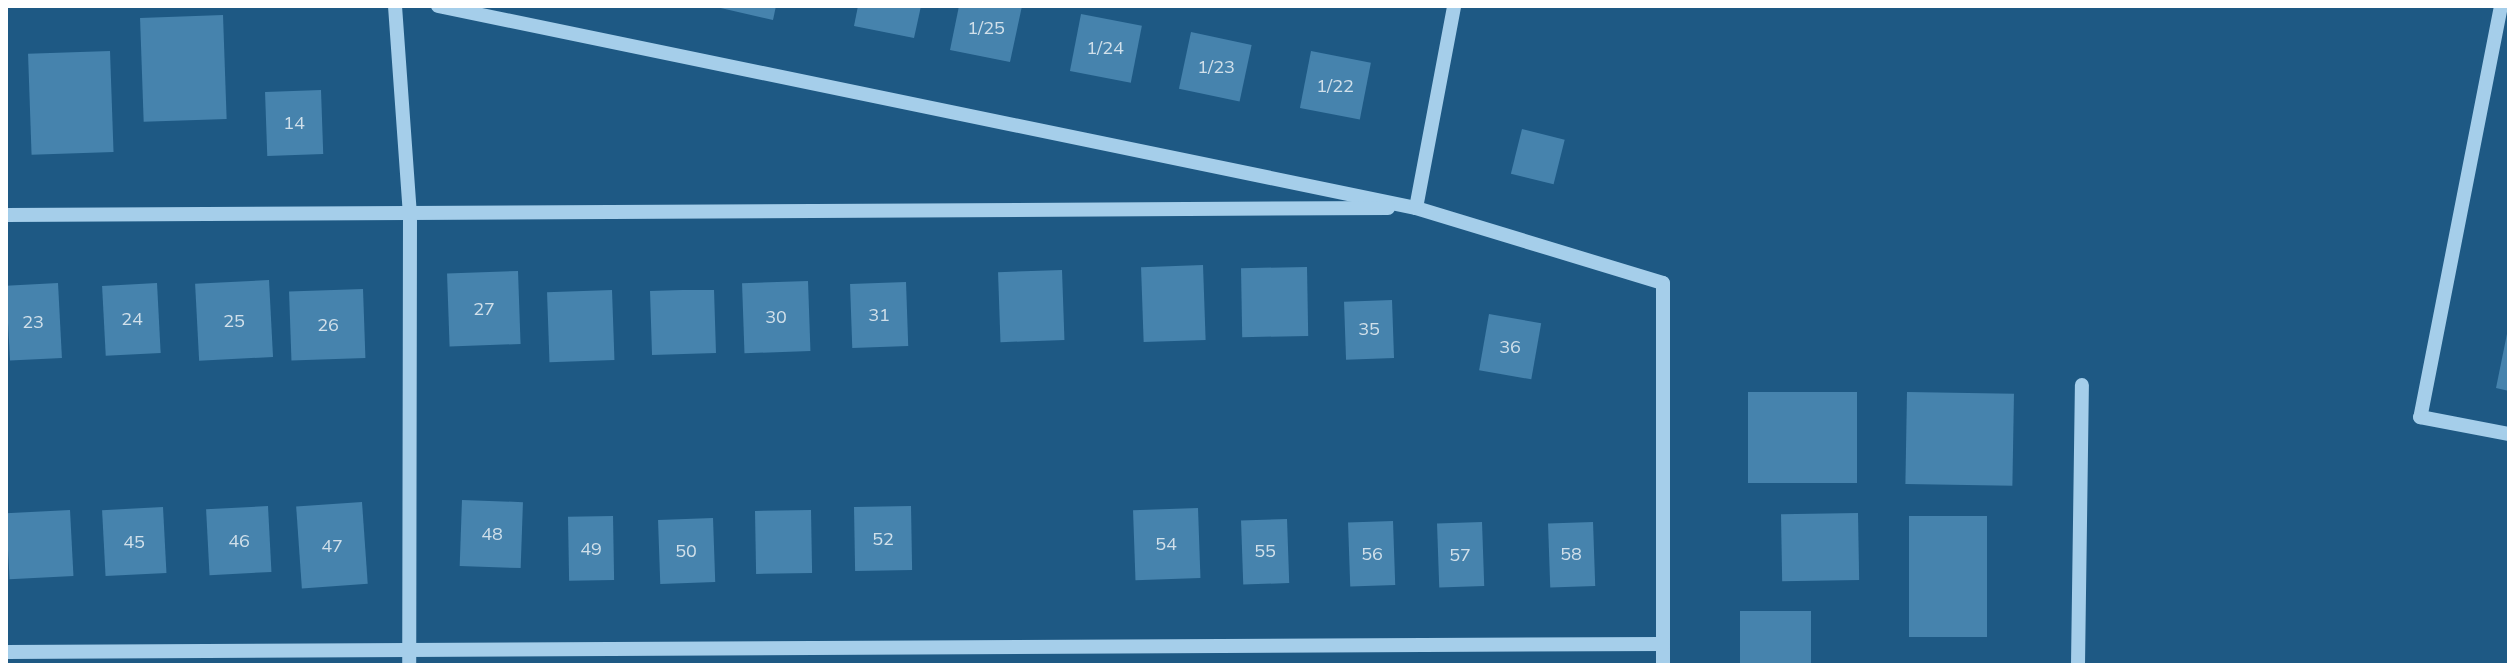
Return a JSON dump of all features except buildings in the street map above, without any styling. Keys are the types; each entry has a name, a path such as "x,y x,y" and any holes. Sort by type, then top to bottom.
{"street":[{"path":"395,6 410,213 409,657"},
{"path":"438,6 1416,208 1663,283 1663,665"},
{"path":"1416,208 1454,6"},
{"path":"2501,6 2420,417 2509,434"},
{"path":"6,215 1416,208"},
{"path":"2078,665 2082,385"},
{"path":"6,652 409,657 1663,644"}]}
